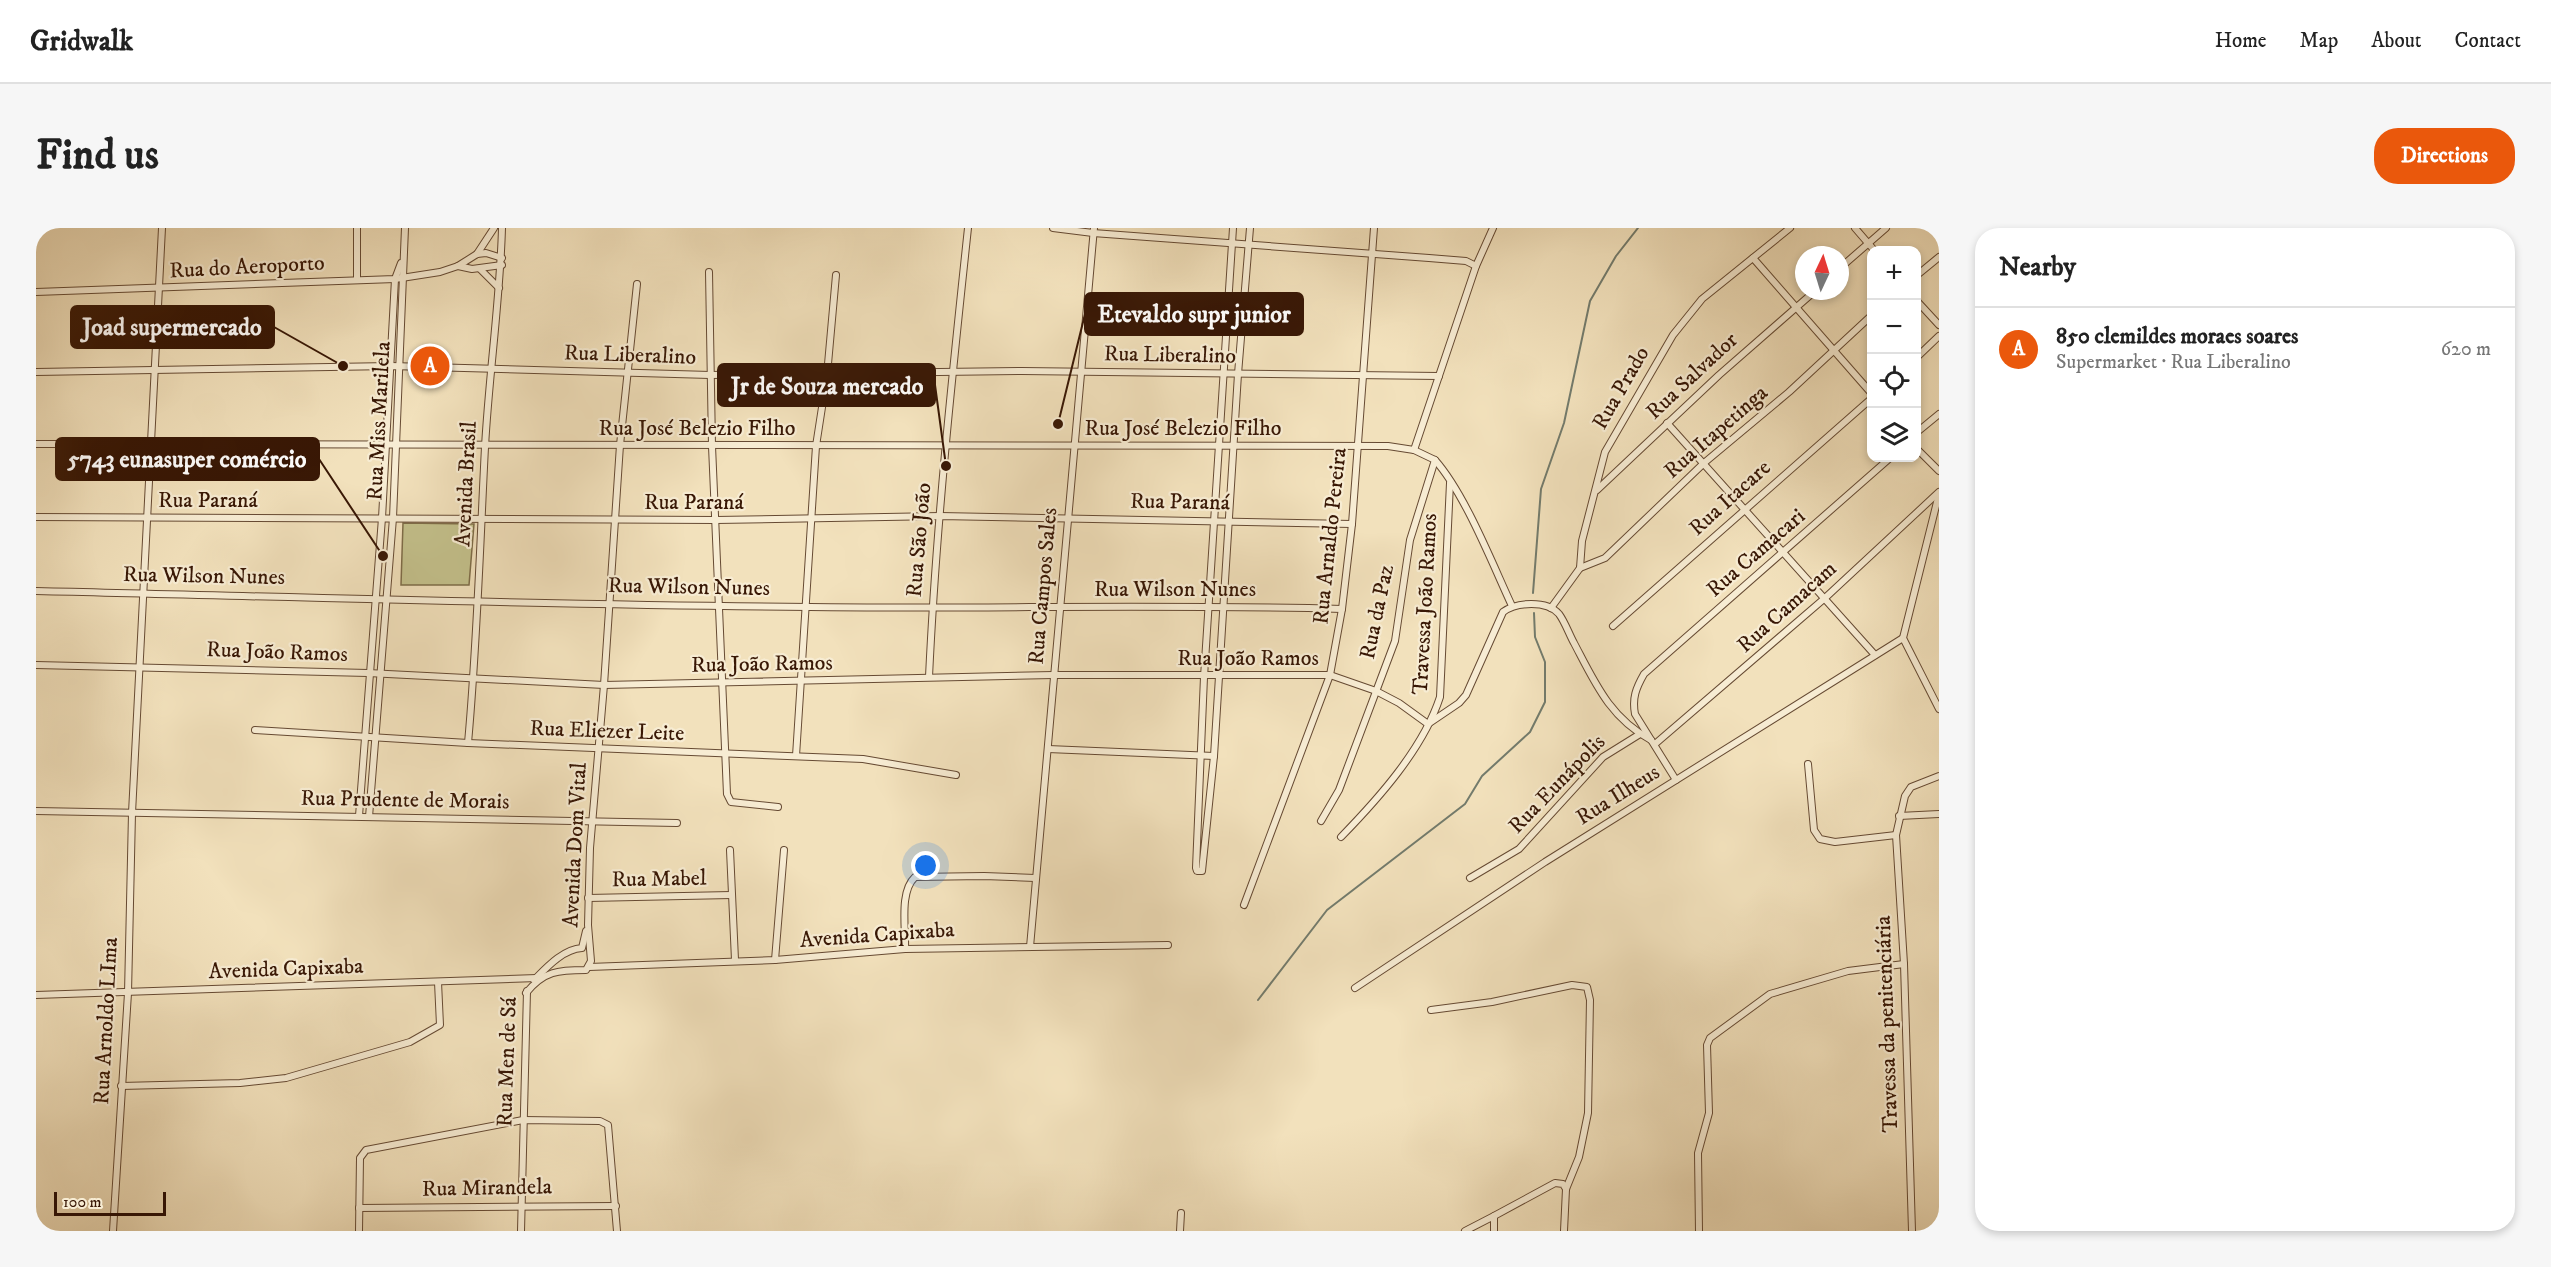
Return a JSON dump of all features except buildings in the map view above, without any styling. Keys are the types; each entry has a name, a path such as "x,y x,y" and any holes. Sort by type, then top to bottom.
{"street":[{"name":"Rua Arnoldo LIma","path":"112,1231 128,993 132,813 162,228"},
{"path":"357,228 357,280"},
{"name":"Rua Miss Marilela","path":"369,817 393,518 405,228"},
{"path":"477,255 494,228"},
{"name":"Avenida Brasil","path":"468,743 474,680 485,444 502,262 502,228"},
{"name":"Rua São João","path":"929,677 945,444 961,311 968,228"},
{"path":"1053,228 1466,261 1476,266"},
{"path":"1233,228 1204,676 1197,871 1202,871 1214,756 1236,446 1238,374 1250,228"},
{"name":"Rua Arnaldo Pereira","path":"1244,905 1330,675 1342,609 1352,524 1365,376 1374,228"},
{"path":"1492,228 1476,266 1414,450 1435,460 1450,483 1485,546 1512,606"},
{"name":"Rua Prado","path":"1580,568 1582,541 1596,490 1598,472 1612,436 1673,335 1702,299 1790,228"},
{"path":"1855,228 1868,244"},
{"path":"1849,260 1886,228"},
{"name":"Rua Campos Sales","path":"1030,947 1094,231"},
{"path":"458,266 477,255 486,254 502,262"},
{"path":"1921,273 1939,257"},
{"path":"1753,258 1834,348 1867,390"},
{"path":"394,279 403,260"},
{"path":"458,266 479,269 502,262"},
{"name":"Rua do Aeroporto","path":"36,292 394,279 431,274 458,266"},
{"path":"479,269 499,288"},
{"path":"709,272 711,446 721,605 727,794 731,802 778,807"},
{"path":"796,756 816,446 836,275"},
{"name":"Rua Miss Marilela","path":"359,816 368,673 382,518 394,279"},
{"name":"Avenida Dom Vital","path":"589,967 591,961 588,898 597,749 604,685 620,445 637,284"},
{"name":"Rua Salvador","path":"1596,490 1667,423 1805,300"},
{"path":"1921,305 1939,325"},
{"name":"Rua Itapetinga","path":"1580,568 1605,558 1704,464 1867,319"},
{"path":"1921,354 1939,336"},
{"name":"Rua Liberalino","path":"36,372 391,366 710,375 826,375 952,371 1439,376"},
{"name":"Rua Itacare","path":"1613,626 1867,400"},
{"path":"1921,430 1939,414"},
{"path":"1667,423 1875,655"},
{"name":"Rua José Belezio Filho","path":"36,444 1219,445 1414,450"},
{"path":"1921,452 1939,471"},
{"name":"Rua da Paz","path":"1321,821 1339,790 1395,641 1410,540 1435,460"},
{"name":"Rua Camacari","path":"1653,742 1635,714 1633,702 1636,687 1644,674 1886,462"},
{"name":"Travessa João Ramos","path":"1428,724 1440,697 1450,483"},
{"path":"1939,493 1903,638 1939,709"},
{"name":"Rua Camacam","path":"1653,742 1825,598 1939,493"},
{"name":"Rua Paraná","path":"36,517 813,520 940,516 1352,524"},
{"path":"1551,608 1580,568"},
{"name":"Rua Wilson Nunes","path":"36,591 477,602 806,607 1225,606 1342,609"},
{"path":"1341,837 1389,784 1428,724 1459,703 1466,695 1503,612 1512,606 1551,608 1558,614 1592,678 1616,714 1653,742 1676,780"},
{"name":"Rua Ilheus","path":"1355,988 1545,862 1903,638"},
{"name":"Rua João Ramos","path":"36,664 368,673 604,685 800,683 929,677 1053,675 1220,677 1330,675 1376,691 1399,703 1428,724"},
{"name":"Rua Eliezer Leite","path":"255,730 468,743 863,759 956,775"},
{"name":"Rua Eunápolis","path":"1470,878 1519,849 1603,757 1640,734"},
{"path":"1048,749 1214,756"},
{"path":"1808,764 1814,830 1820,839 1835,842 1896,835"},
{"name":"Travessa da penitenciária","path":"1912,1231 1904,964 1896,835 1905,796 1911,787 1939,776"},
{"name":"Rua Prudente de Morais","path":"36,811 677,823"},
{"path":"1899,816 1939,814"},
{"path":"730,850 735,960"},
{"path":"775,960 784,850"},
{"path":"905,948 906,893 910,882 915,877 1035,878"},
{"name":"Rua Mabel","path":"588,898 731,895"},
{"name":"Rua Men de Sá","path":"520,1231 526,993 528,987 551,962 575,948 582,948 588,925"},
{"name":"Avenida Capixaba","path":"589,967 775,960 905,948 1168,945"},
{"path":"1699,1231 1698,1153 1710,1113 1707,1045 1710,1038 1770,994 1848,971 1904,964"},
{"path":"526,993 546,974 553,971 581,970 589,967"},
{"name":"Avenida Capixaba","path":"36,995 537,978"},
{"path":"122,1086 240,1083 286,1078 410,1042 440,1025 438,982"},
{"path":"1431,1010 1492,1002 1572,985 1587,987 1590,999 1588,1113 1579,1157 1566,1189 1564,1231"},
{"path":"359,1231 360,1158 366,1150 523,1120 605,1122 609,1128 617,1231"},
{"path":"1465,1231 1555,1183 1563,1184 1566,1189"},
{"name":"Rua Mirandela","path":"358,1208 616,1206"},
{"path":"1180,1231 1181,1213"},
{"path":"1494,1216 1494,1231"}],"shaded area":[{"path":"403,523 474,524 469,585 401,585"}],"waterway":[{"path":"1533,593 1541,489 1564,423 1590,301 1616,256 1638,228"},
{"path":"1258,1000 1327,910 1465,804 1482,776 1530,732 1545,702 1545,662 1535,637 1534,613"}],"place":[{"name":"Joad supermercado","path":"343,366"},
{"name":"850 clemildes moraes soares","path":"430,366"},
{"name":"Etevaldo supr junior","path":"1058,424"},
{"name":"Jr de Souza mercado","path":"946,466"},
{"name":"5743 eunasuper comércio","path":"383,556"}]}
